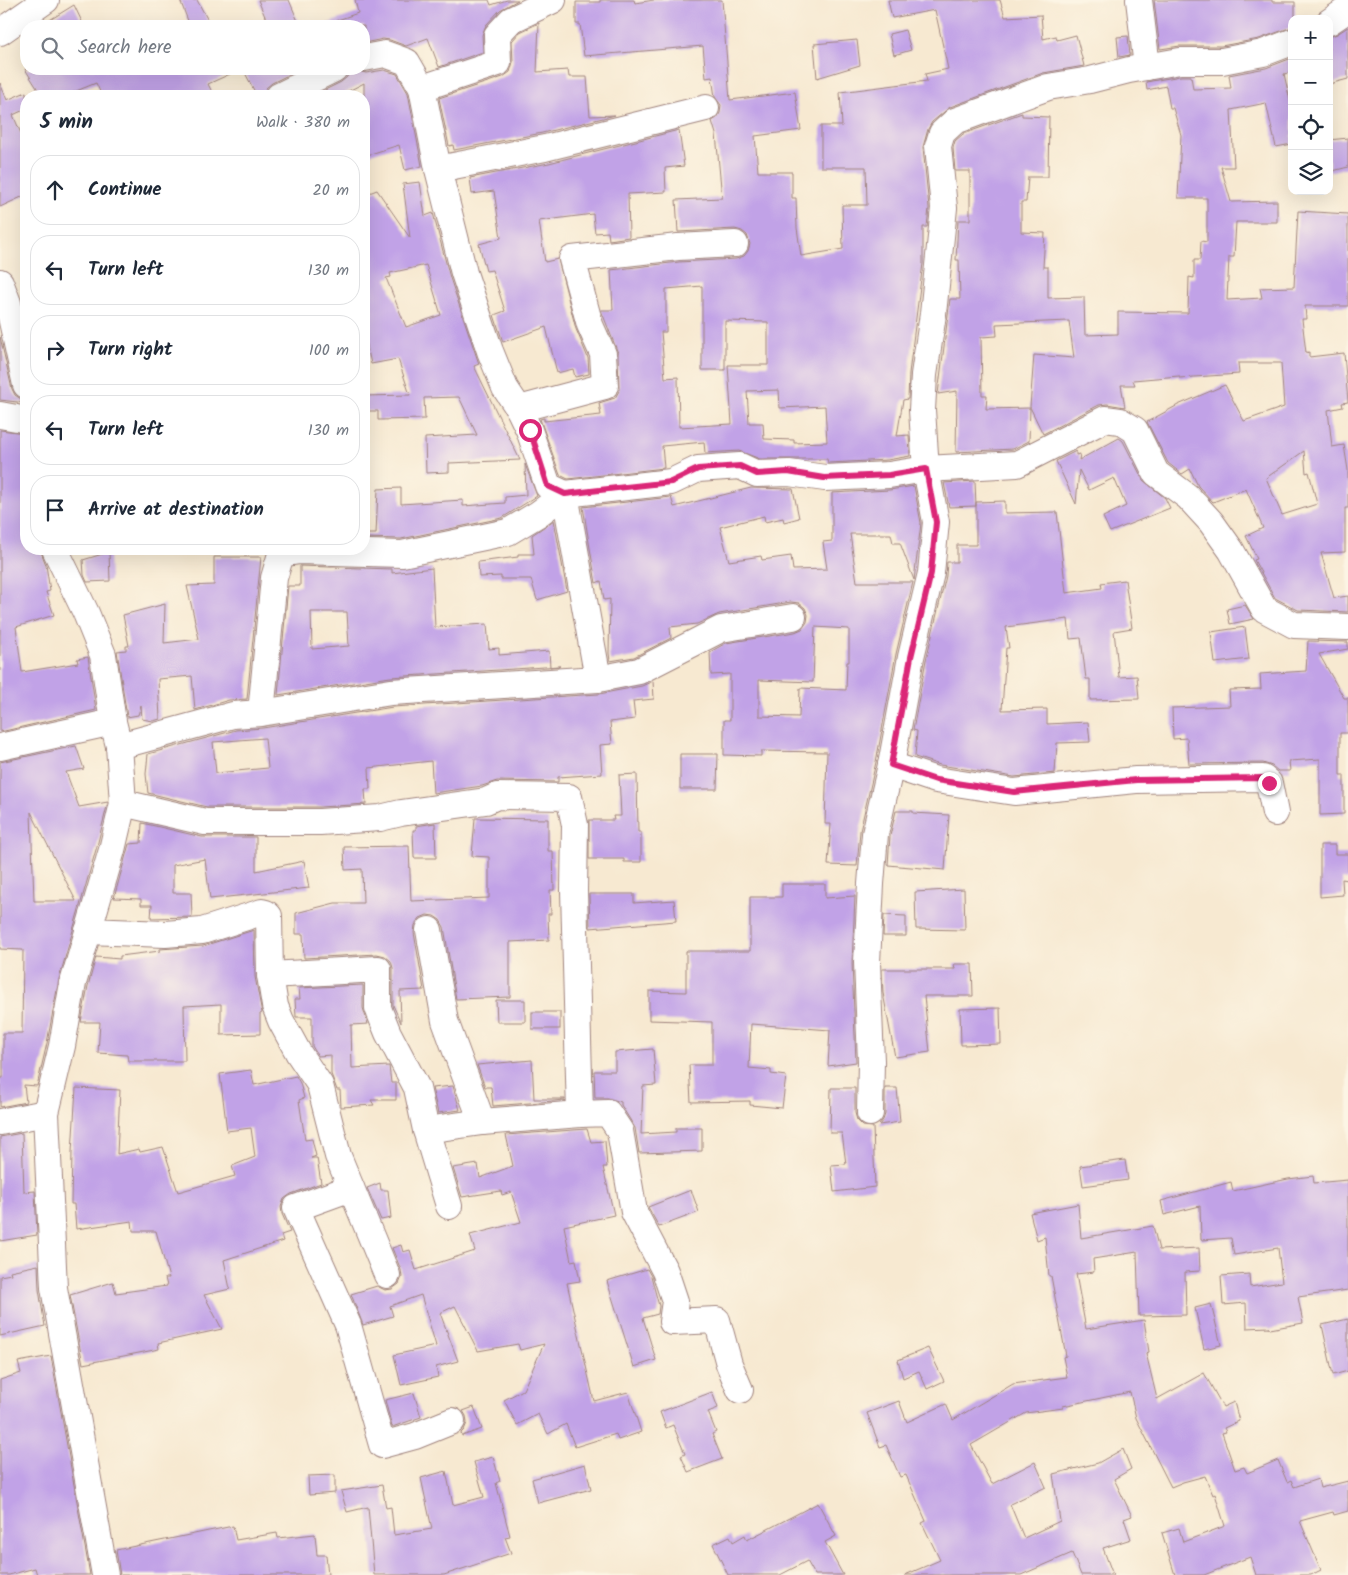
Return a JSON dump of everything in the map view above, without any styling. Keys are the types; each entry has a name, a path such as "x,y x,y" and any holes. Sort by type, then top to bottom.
{"street":[{"path":"0,32 46,0"},
{"path":"422,88 498,63 497,35 511,20 553,0"},
{"path":"1139,0 1147,67"},
{"path":"1333,19 1348,8"},
{"path":"870,1113 871,1061 867,962 875,834 891,765 911,657 931,573 936,522 926,469 922,410 924,375 944,208 938,146 942,133 955,122 1048,87 1180,61 1222,61 1263,53 1288,44"},
{"path":"370,57 385,54 407,62 422,88 438,169 464,274 487,342 505,388 530,430 548,486 565,494"},
{"path":"291,90 322,75"},
{"path":"438,169 545,148 706,108"},
{"path":"519,409 604,386 603,354 590,324 572,259 678,247 735,244"},
{"path":"0,282 8,303 20,357"},
{"path":"0,415 20,419"},
{"path":"370,553 402,554 508,532 538,514 565,494 671,482 698,469 740,466 757,474 788,472 824,478 889,475 926,469 1017,464 1105,420 1120,421 1135,430 1156,473 1188,497 1211,522 1231,550 1264,609 1294,624 1348,627"},
{"path":"565,494 598,679"},
{"path":"58,555 86,613 103,655 116,734 123,803 112,850 73,983 62,1046 46,1113 54,1288 105,1575"},
{"path":"261,714 274,578 282,555"},
{"path":"0,746 116,734 233,715 261,714 391,692 598,679 639,671 721,629 793,617"},
{"path":"891,765 936,780 1014,792 1136,780 1263,778 1269,783 1276,813"},
{"path":"123,803 205,822 320,822 380,818 401,813 486,801 498,796 569,797 575,825 580,1114"},
{"path":"88,931 165,934 202,931 262,912 269,916 270,975 275,1006 280,1022 320,1084 338,1156 387,1275"},
{"path":"429,930 445,1021 482,1122"},
{"path":"270,975 378,969 378,1008 388,1033 417,1088 426,1130 449,1206"},
{"path":"0,1122 46,1113"},
{"path":"426,1130 482,1122 608,1113 620,1131 634,1212 665,1271 675,1301 672,1322 717,1320 729,1364 740,1390"},
{"path":"351,1188 296,1208 348,1325 382,1445 415,1436 452,1421"}],"building":[{"path":"180,0 197,0 208,20 188,20"},
{"path":"258,0 289,0 297,20 266,20"},
{"path":"355,0 489,0 491,5 507,0 518,0 500,10 486,25 482,35 483,52 439,67 428,38 406,46 383,39 370,42 370,20 338,20 358,13"},
{"path":"600,0 634,0 635,3 654,0 722,0 730,100 795,92 801,130 755,136 758,172 792,172 792,198 796,198 797,228 801,256 843,249 842,205 867,205 866,167 821,167 821,126 842,126 840,92 927,81 925,74 948,69 935,10 892,18 888,0 1000,0 1005,17 1041,15 1043,39 1056,36 1057,40 1076,35 1084,66 1043,73 950,107 932,122 928,129 923,147 929,208 927,227 923,227 923,263 909,373 908,399 903,400 897,436 909,435 910,456 887,460 828,463 827,459 760,459 739,451 705,453 704,442 662,446 664,468 568,479 560,475 540,419 544,418 544,421 601,415 599,403 615,398 619,391 618,353 601,310 613,310 611,270 679,262 736,259 744,256 750,244 747,235 735,229 678,232 676,200 722,198 716,134 712,121 720,113 721,105 715,97 712,77 706,78 703,46 584,56 580,24 576,24 576,2 600,2","holes":["702,286 702,370 725,370 725,321 768,322 768,365 728,365 732,424 679,427 678,377 665,378 661,332 666,332 666,289","779,390 780,408 825,406 827,442 794,443 794,440 764,439 763,423 749,423 747,391"]},
{"path":"1154,0 1272,0 1272,2 1295,2 1295,15 1288,15 1288,28 1259,39 1221,46 1180,46 1160,49"},
{"path":"74,5 81,20 50,20"},
{"path":"539,23 537,72 568,70 569,77 587,77 590,116 615,115 542,133 454,150 453,145 449,146 439,98 503,77 510,72 513,62 512,41 520,32"},
{"path":"1348,27 1348,79 1333,83 1333,36"},
{"path":"905,30 911,50 894,55 889,34"},
{"path":"1128,36 1130,55 1119,57 1117,37"},
{"path":"857,40 860,65 817,78 814,44"},
{"path":"1288,60 1288,73 1284,74 1288,92 1288,145 1276,147 1266,103 1231,110 1234,167 1221,167 1231,202 1277,201 1277,222 1236,222 1234,257 1229,257 1227,300 1262,298 1260,288 1294,287 1298,211 1348,214 1348,306 1305,306 1306,319 1302,319 1306,353 1309,352 1309,357 1344,353 1348,402 1342,403 1343,407 1328,410 1332,447 1344,445 1348,470 1348,508 1345,508 1345,552 1321,553 1334,598 1348,596 1348,612 1298,610 1275,598 1254,560 1257,559 1246,536 1263,528 1246,489 1213,502 1198,486 1190,469 1182,474 1168,463 1147,422 1178,405 1225,385 1244,421 1284,407 1281,363 1238,363 1239,374 1133,380 1135,385 1121,385 1125,407 1107,404 1099,405 1043,434 1030,407 1034,355 1074,358 1069,321 996,324 997,336 981,337 982,395 987,395 986,409 1030,408 1029,441 1013,449 956,452 957,391 938,394 950,299 960,299 959,260 956,260 958,220 970,220 970,171 955,171 953,148 955,141 963,134 1022,113 1022,116 1049,117 1048,177 1028,177 1026,202 1021,202 1021,232 1045,233 1043,267 1048,267 1048,298 1084,297 1085,335 1118,334 1118,312 1188,313 1189,277 1194,278 1194,260 1200,260 1201,241 1207,242 1207,198 1178,198 1181,135 1173,108 1170,108 1166,86 1147,90 1146,82 1191,76 1193,89 1231,88 1229,75 1266,68","holes":["1304,451 1306,473 1309,472 1317,504 1282,515 1266,478"]},
{"path":"384,70 397,74 408,93 422,166 405,170 399,145 370,154 370,90 364,90 364,83 351,90 325,90 348,75 370,75 370,72"},
{"path":"29,75 228,75 208,84 211,90 99,90 96,83 79,90 38,90"},
{"path":"246,75 288,75 272,83 266,90 254,90"},
{"path":"0,83 7,100 20,95 20,112 13,115 20,131 20,198 0,207"},
{"path":"679,130 684,166 665,168 666,192 628,194 629,237 609,240 608,232 595,233 593,214 539,221 545,262 558,259 576,329 588,358 589,374 575,377 573,369 557,373 546,327 503,342 494,315 505,311 492,270 486,271 479,244 501,238 494,191 472,194 470,178 549,163"},
{"path":"1348,138 1348,167 1333,171 1333,150 1333,140"},
{"path":"420,182 425,216 433,213 450,278 479,364 474,366 520,460 449,463 449,472 426,473 425,438 477,435 459,397 424,398 425,419 378,420 378,411 370,411 370,396 410,395 398,359 371,364 370,359 370,193 377,190 410,238 403,184","holes":["426,265 441,315 406,327 386,278 391,277 390,273"]},
{"path":"0,337 12,389 15,395 20,398 20,402 0,400"},
{"path":"0,430 20,432 20,555 42,555 46,565 50,591 46,592 54,615 16,627 22,672 78,663 77,659 88,657 96,710 0,732"},
{"path":"1119,438 1123,441 1143,480 1165,498 1170,508 1110,532 1103,517 1126,506 1114,478 1089,490 1079,470 1076,504 1056,461 1076,451 1076,455 1080,454 1079,460"},
{"path":"525,464 537,496 502,518 401,539 370,538 370,534 376,534 378,489 401,488 401,504 463,500 463,506 505,503 505,497 526,495"},
{"path":"975,481 976,506 949,507 944,483"},
{"path":"914,486 921,523 914,580 900,543 893,543 891,534 850,534 857,582 913,582 896,654 876,762 860,831 857,866 828,865 831,824 825,824 827,752 761,751 761,756 724,755 724,720 730,720 730,674 711,675 710,652 726,643 795,632 802,629 807,622 808,615 805,608 799,603 791,602 719,614 697,624 670,627 671,638 634,657 610,661 610,599 604,600 601,581 596,583 583,507 671,497 674,507 751,488 793,489 799,518 784,522 783,518 765,522 764,516 720,527 729,561 761,556 762,560 791,556 793,570 827,569 823,542 832,541 832,493 890,490","holes":["815,627 849,629 849,662 847,662 846,690 800,688 799,717 759,716 759,680 813,682"]},
{"path":"1005,501 1005,513 1057,512 1066,593 1102,588 1101,583 1125,580 1132,628 1114,631 1119,677 1137,676 1139,699 1090,700 1090,679 1086,679 1081,638 1070,639 1068,619 1006,627 1009,648 1006,648 1002,710 1047,709 1047,724 1088,722 1090,742 1057,743 1055,773 1014,777 940,765 915,757 917,731 913,730 926,660 946,576 947,562 957,562 957,545 976,545 976,502"},
{"path":"554,520 567,591 537,600 531,579 501,579 501,576 479,577 478,562 518,557 518,554 534,554 532,535"},
{"path":"99,555 109,555 110,581 87,582 84,575 83,560"},
{"path":"214,557 261,557 247,699 229,700 195,710 192,676 158,679 160,719 153,721 142,719 141,705 138,715 127,717 117,651 126,650 126,646 129,646 123,615 165,604 164,643 199,639 187,586 214,585"},
{"path":"300,566 392,569 392,573 432,568 435,627 487,624 489,649 499,648 499,655 549,651 550,667 390,677 278,695 288,586 300,586","holes":["311,612 347,612 349,646 312,649"]},
{"path":"1245,605 1254,619 1230,624 1227,609"},
{"path":"1245,627 1249,659 1215,663 1211,632"},
{"path":"1308,641 1348,642 1348,649 1319,654 1344,698 1348,698 1348,733 1340,733 1340,775 1344,775 1344,814 1320,815 1320,759 1289,761 1290,771 1278,771 1272,766 1263,763 1189,764 1187,738 1173,739 1172,708 1230,706 1229,690 1261,689 1260,674 1306,671"},
{"path":"653,681 654,699 633,701 635,719 610,722 612,744 600,745 602,774 558,777 558,782 497,781 482,786 433,793 431,761 369,768 370,789 365,789 366,804 320,807 207,807 148,793 146,774 148,754 236,730 263,728 393,707 599,694 642,686","holes":["265,738 268,768 216,773 213,742"]},
{"path":"76,746 84,769 66,772 79,807 108,802 59,979 37,1086 24,1085 26,1102 0,1107 0,1078 3,1078 3,1033 22,1033 23,950 0,949 0,762","holes":["31,812 76,901 34,901"]},
{"path":"680,754 718,754 717,789 680,789"},
{"path":"637,774 638,832 641,832 641,862 624,862 624,859 589,859 589,820 614,820 613,816 621,816 619,775"},
{"path":"896,811 949,815 945,870 888,865 890,836"},
{"path":"475,818 548,819 548,851 553,851 554,890 550,890 551,914 548,914 549,940 510,942 510,997 456,999 444,927 440,920 434,916 427,915 420,918 415,925 414,933 424,990 400,991 401,1023 393,1005 393,968 391,961 385,956 377,954 304,958 303,934 296,934 296,913 335,903 363,903 362,869 345,870 344,847 409,846 411,901 489,898 489,857 472,856"},
{"path":"142,823 202,837 256,837 256,871 304,861 309,888 210,899 205,859 173,865 173,893 191,893 192,917 151,918 152,905 141,905 141,899 114,898 129,844 141,843"},
{"path":"435,823 436,858 414,858 413,830 416,830 416,826"},
{"path":"1320,845 1335,845 1335,854 1348,854 1348,880 1342,879 1343,895 1320,897"},
{"path":"782,884 825,884 825,898 855,896 852,963 856,1062 828,1066 830,1030 751,1024 749,1068 771,1070 771,1074 786,1076 782,1108 750,1105 750,1101 691,1102 689,1065 712,1065 712,1022 649,1020 649,991 686,992 686,951 750,951 750,897 782,897"},
{"path":"964,889 965,930 916,929 915,892"},
{"path":"589,894 634,894 634,903 674,900 676,921 590,928"},
{"path":"884,915 906,916 906,936 883,936"},
{"path":"254,930 255,977 262,1013 260,1014 260,1034 221,1035 221,1004 184,1006 185,1061 128,1061 127,1055 98,1053 100,1022 81,1022 96,957 120,959 120,956 160,951 160,949 203,946"},
{"path":"954,964 972,964 973,996 924,996 930,1052 895,1057 883,993 882,969 955,969"},
{"path":"363,985 363,1008 368,1024 351,1025 352,1068 389,1066 391,1083 396,1083 396,1100 371,1100 374,1105 341,1107 340,1090 337,1090 331,1074 331,1055 318,1056 312,1046 312,1017 296,1017 295,999 300,999 299,988"},
{"path":"496,1000 525,1000 525,1022 497,1022"},
{"path":"1000,1008 1001,1044 961,1045 960,1009"},
{"path":"532,1012 560,1012 560,1029 532,1029"},
{"path":"653,1049 656,1085 643,1086 641,1134 676,1132 676,1128 702,1128 702,1151 639,1153 635,1128 621,1102 608,1098 595,1098 594,1071 615,1071 615,1052"},
{"path":"532,1060 534,1099 565,1100 493,1106 491,1087 485,1087 477,1065"},
{"path":"251,1070 254,1085 296,1076 304,1098 299,1100 305,1140 312,1139 316,1156 311,1158 317,1158 321,1183 291,1194 284,1199 281,1207 282,1214 290,1232 281,1235 283,1241 224,1260 230,1289 204,1295 222,1329 158,1343 159,1349 83,1364 70,1295 113,1282 116,1293 167,1286 165,1278 169,1278 156,1231 133,1231 132,1221 76,1229 74,1204 71,1204 76,1088 120,1090 117,1154 139,1149 140,1152 163,1147 178,1192 235,1176 232,1166 255,1157 251,1128 227,1131 220,1074"},
{"path":"453,1086 460,1110 438,1113 432,1088"},
{"path":"831,1088 855,1088 855,1113 857,1120 863,1126 873,1127 875,1187 834,1192 831,1165 846,1164 842,1133 830,1133"},
{"path":"885,1088 897,1088 900,1122 879,1125 885,1114"},
{"path":"587,1129 591,1142 605,1141 607,1167 603,1167 614,1215 564,1226 571,1261 576,1260 580,1281 567,1283 594,1401 628,1392 641,1432 618,1440 616,1434 575,1447 566,1424 548,1434 538,1414 517,1425 504,1400 523,1390 544,1344 520,1350 518,1344 478,1351 455,1306 440,1313 458,1361 436,1367 438,1377 401,1385 394,1355 436,1346 421,1295 390,1306 393,1316 363,1325 351,1294 377,1286 385,1290 392,1289 399,1284 402,1277 401,1270 392,1248 401,1245 403,1252 410,1250 416,1270 475,1251 470,1235 521,1222 511,1192 502,1195 501,1191 462,1197 453,1168 478,1164 480,1178 513,1166 506,1135"},
{"path":"22,1133 24,1192 35,1191 37,1235 0,1241 0,1137"},
{"path":"1125,1160 1128,1180 1083,1186 1080,1166"},
{"path":"1313,1176 1314,1183 1348,1180 1348,1290 1298,1297 1303,1323 1270,1329 1269,1327 1247,1328 1246,1303 1223,1305 1221,1276 1249,1274 1250,1287 1282,1282 1278,1248 1234,1255 1231,1238 1201,1240 1200,1206 1164,1215 1161,1201 1231,1182 1233,1191 1288,1179"},
{"path":"380,1183 381,1190 388,1190 391,1218 381,1220 367,1188"},
{"path":"691,1190 699,1212 659,1227 648,1207"},
{"path":"1078,1204 1081,1238 1153,1226 1159,1250 1199,1248 1200,1271 1185,1272 1186,1315 1139,1316 1137,1252 1093,1259 1094,1272 1076,1274 1086,1329 1144,1320 1149,1352 1146,1353 1157,1399 1204,1373 1223,1407 1234,1402 1239,1421 1224,1428 1226,1432 1222,1433 1235,1470 1244,1467 1247,1473 1278,1460 1287,1482 1291,1480 1294,1487 1318,1479 1320,1488 1348,1481 1348,1511 1334,1515 1333,1512 1300,1521 1321,1570 1311,1575 1256,1575 1250,1557 1204,1575 1175,1575 1162,1533 1179,1528 1183,1542 1225,1526 1215,1494 1213,1495 1205,1476 1171,1487 1136,1418 1130,1392 1063,1406 1063,1408 1026,1413 971,1445 992,1484 1035,1462 1046,1487 1010,1504 1024,1538 1060,1521 1053,1474 1098,1463 1123,1449 1131,1469 1114,1479 1132,1516 1124,1519 1131,1539 1103,1548 1113,1575 1081,1575 1072,1553 1021,1575 905,1575 940,1560 922,1523 926,1521 906,1475 900,1477 886,1445 880,1447 867,1413 899,1401 907,1422 946,1404 953,1420 1013,1384 1067,1377 1063,1357 1066,1356 1051,1276 1049,1276 1045,1237 1037,1240 1030,1213"},
{"path":"38,1265 39,1290 45,1326 0,1336 0,1276 11,1274 10,1271"},
{"path":"647,1269 651,1276 659,1306 658,1314 643,1318 656,1360 634,1367 607,1281"},
{"path":"1211,1304 1221,1345 1204,1349 1195,1308"},
{"path":"1348,1319 1348,1371 1333,1375 1322,1325"},
{"path":"928,1348 944,1381 927,1389 919,1371 903,1378 898,1360"},
{"path":"51,1356 90,1575 37,1575 35,1568 9,1575 0,1575 0,1380 21,1373 18,1362"},
{"path":"712,1392 718,1408 708,1412 716,1432 712,1434 722,1459 688,1472 681,1456 685,1454 673,1425 666,1428 660,1412"},
{"path":"414,1393 421,1417 392,1427 385,1400"},
{"path":"474,1407 482,1429 462,1436 461,1433 467,1423 463,1411"},
{"path":"493,1457 500,1481 496,1483 510,1536 505,1537 511,1553 444,1575 374,1575 368,1507 347,1512 341,1491 382,1485 386,1508 391,1507 394,1535 432,1529 421,1478 446,1471 453,1505 484,1497 474,1462"},
{"path":"585,1464 591,1489 538,1503 532,1479"},
{"path":"335,1475 335,1493 309,1495 308,1476"},
{"path":"818,1503 836,1536 825,1542 843,1575 815,1575 807,1561 780,1575 728,1575 713,1544 730,1536 733,1542 745,1535 747,1540"},
{"path":"233,1526 236,1540 277,1533 278,1538 315,1534 317,1555 326,1555 328,1575 120,1575 116,1550"}],"route":[{"path":"530,430 548,486 565,494 671,482 698,469 740,466 757,474 788,472 824,478 889,475 926,469 936,522 931,573 911,657 891,765 936,780 1014,792 1136,780 1263,778 1269,783"}]}
